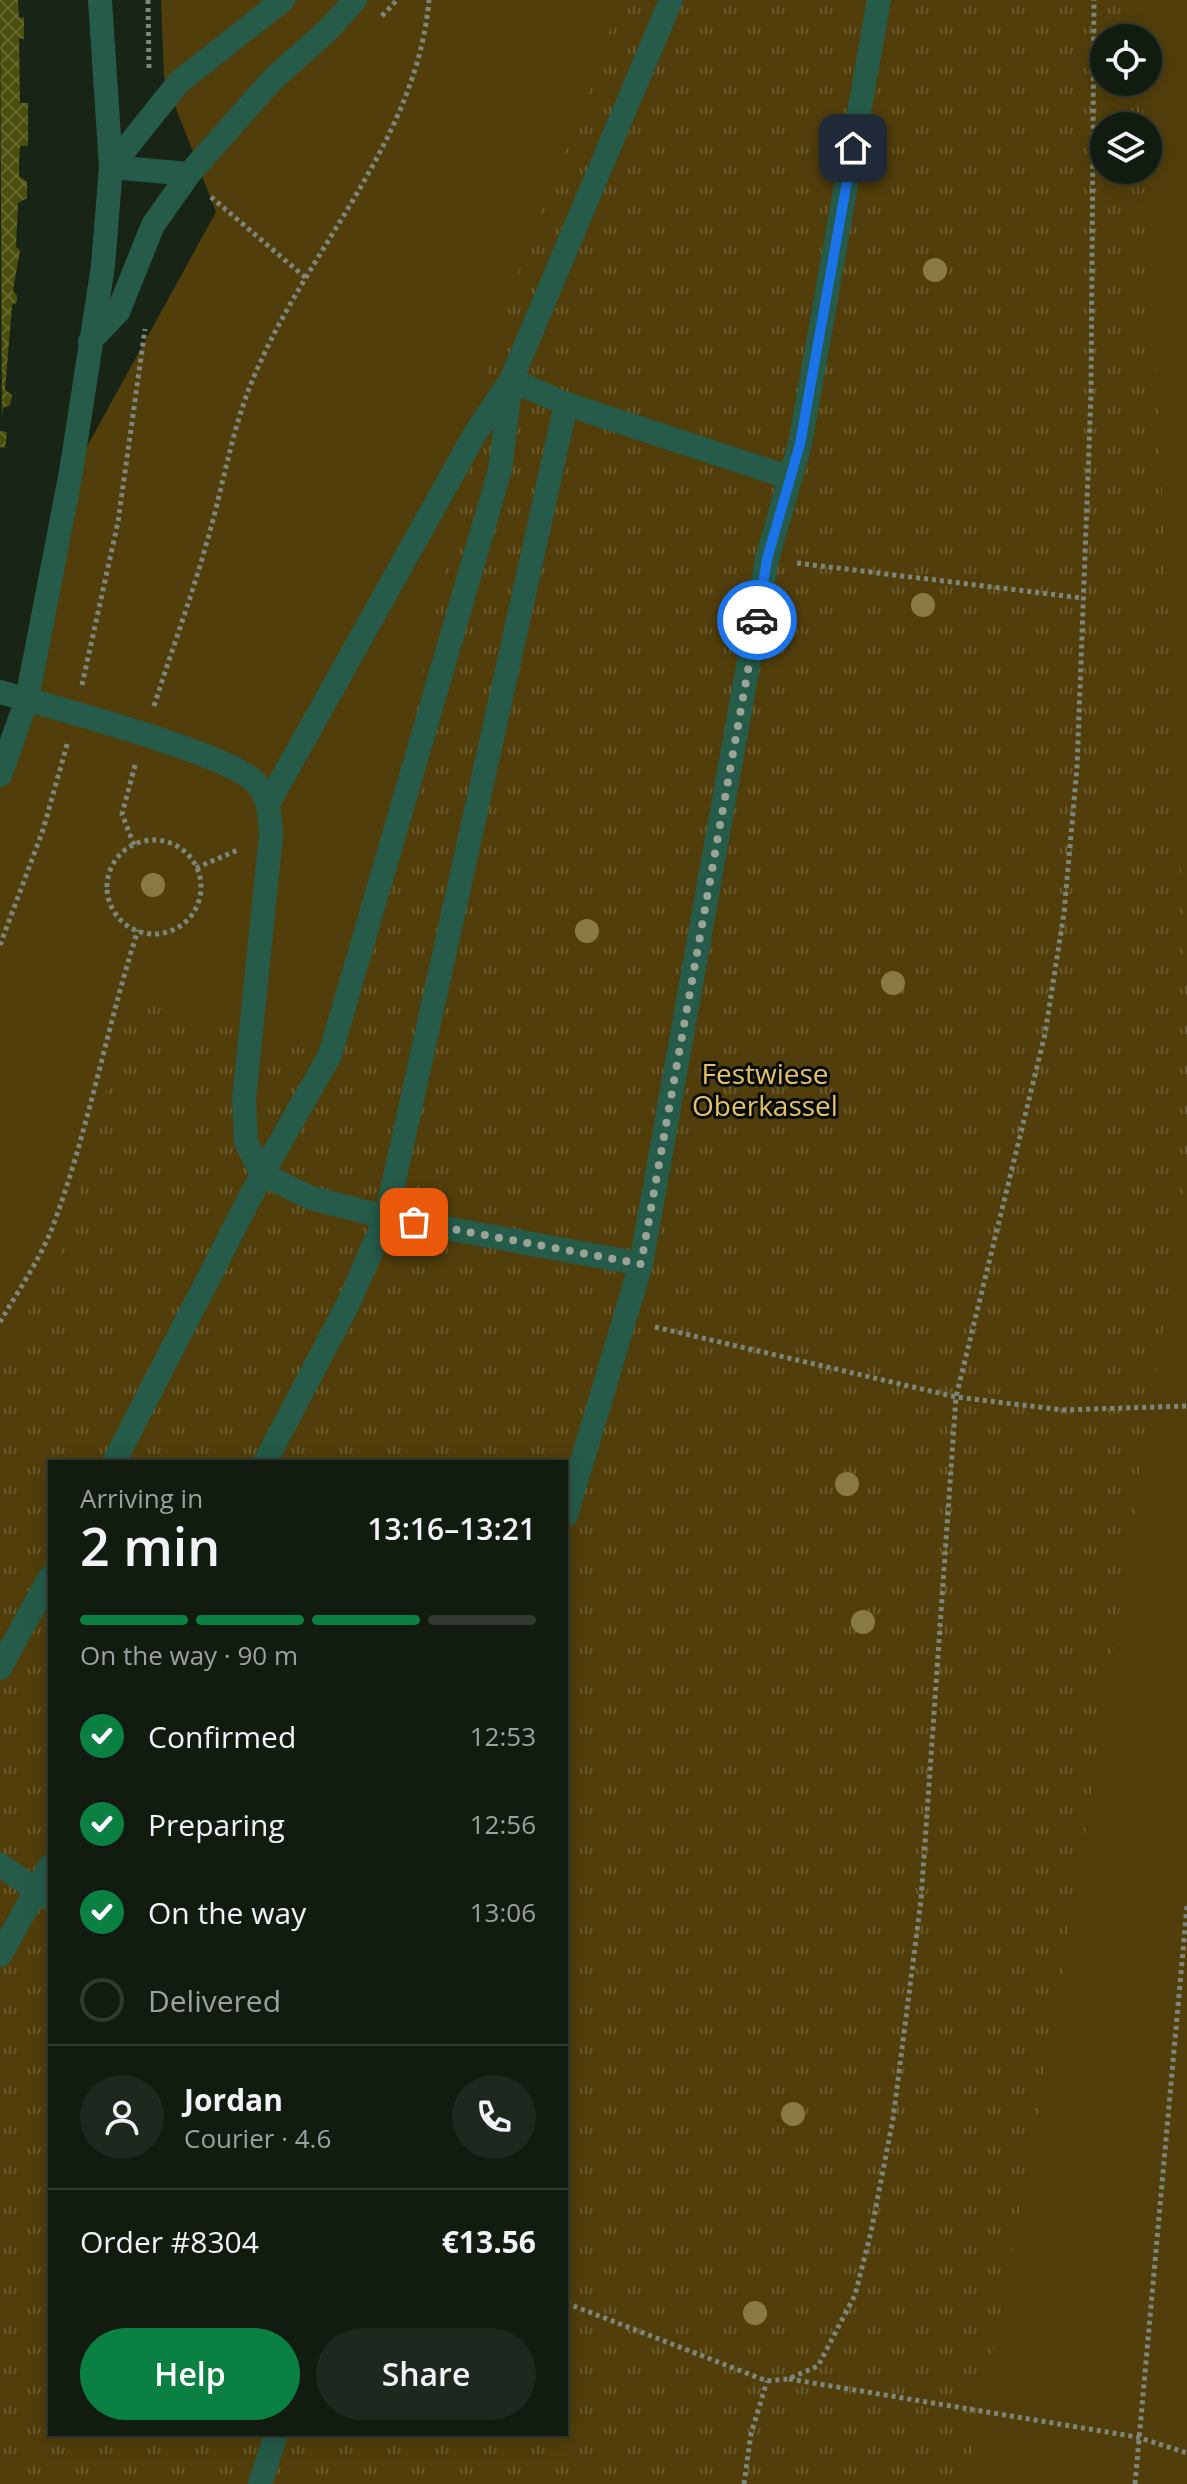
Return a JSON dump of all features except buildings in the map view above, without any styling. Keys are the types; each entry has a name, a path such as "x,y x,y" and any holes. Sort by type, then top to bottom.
{"street":[{"path":"0,775 27,699 71,472 103,266 111,167 100,0"},
{"path":"111,167 165,97 212,53 283,0"},
{"path":"90,341 118,312 153,225 189,174 272,80 328,30 355,0"},
{"path":"269,802 476,432 511,380 671,0"},
{"path":"568,1509 641,1264 767,559 788,477 800,444 879,0"},
{"path":"111,167 189,174"},
{"path":"511,380 566,404 788,477"},
{"path":"115,1460 262,1174 330,1055 500,470 511,380"},
{"path":"266,1460 349,1302 386,1217 566,404"},
{"path":"0,692 75,713 235,767 256,782 269,802 271,835 244,1100 246,1142 262,1174 311,1198 386,1217 641,1264"},
{"path":"0,1668 48,1581"},
{"path":"0,1865 43,1895"},
{"path":"0,1955 43,1895 48,1874"},
{"path":"260,2484 275,2436"}],"path":[{"path":"148,0 149,73 165,97"},
{"path":"134,845 122,814 143,737 207,544 236,422 259,364 387,138 412,73 425,29 429,0"},
{"path":"788,2379 818,2366 855,2295 893,2119 921,1900 956,1397 1045,1034 1064,913 1077,768 1091,395 1090,146 1094,0"},
{"path":"203,208 218,187"},
{"path":"211,197 306,278"},
{"path":"0,945 43,830 75,713 118,522 145,328"},
{"path":"767,559 1082,598"},
{"path":"196,868 271,835"},
{"path":"150,838 187,850 203,884 191,919 156,935 121,922 105,894 116,857 134,845 150,838"},
{"path":"0,1322 49,1235 72,1170 111,1014 138,930"},
{"path":"626,1322 693,1334 787,1359 956,1397 1063,1410 1187,1406"},
{"path":"1135,2484 1137,2437 1183,1980 1187,1906"},
{"path":"568,2304 767,2381 788,2379 1137,2437 1187,2453"},
{"path":"744,2484 751,2434 767,2381"}],"green space":[{"name":"Festwiese Oberkassel","path":"161,0 1187,0 1187,2484 0,2484 0,774 73,472 216,212 164,77"},
{"name":"Festwiese Oberkassel","path":"621,0 1137,0 1138,24 1090,24 1090,96 1143,96 1143,112 1090,112 1090,184 1147,184 1187,994 1187,1172 1059,2002 968,2484 0,2484 0,1361 57,1259 75,1207 131,1000 340,1059 496,332"}],"way so far":[{"path":"414,1222 641,1264 757,620"}],"route":[{"path":"757,620 767,559 788,477 800,444 853,148"}]}
